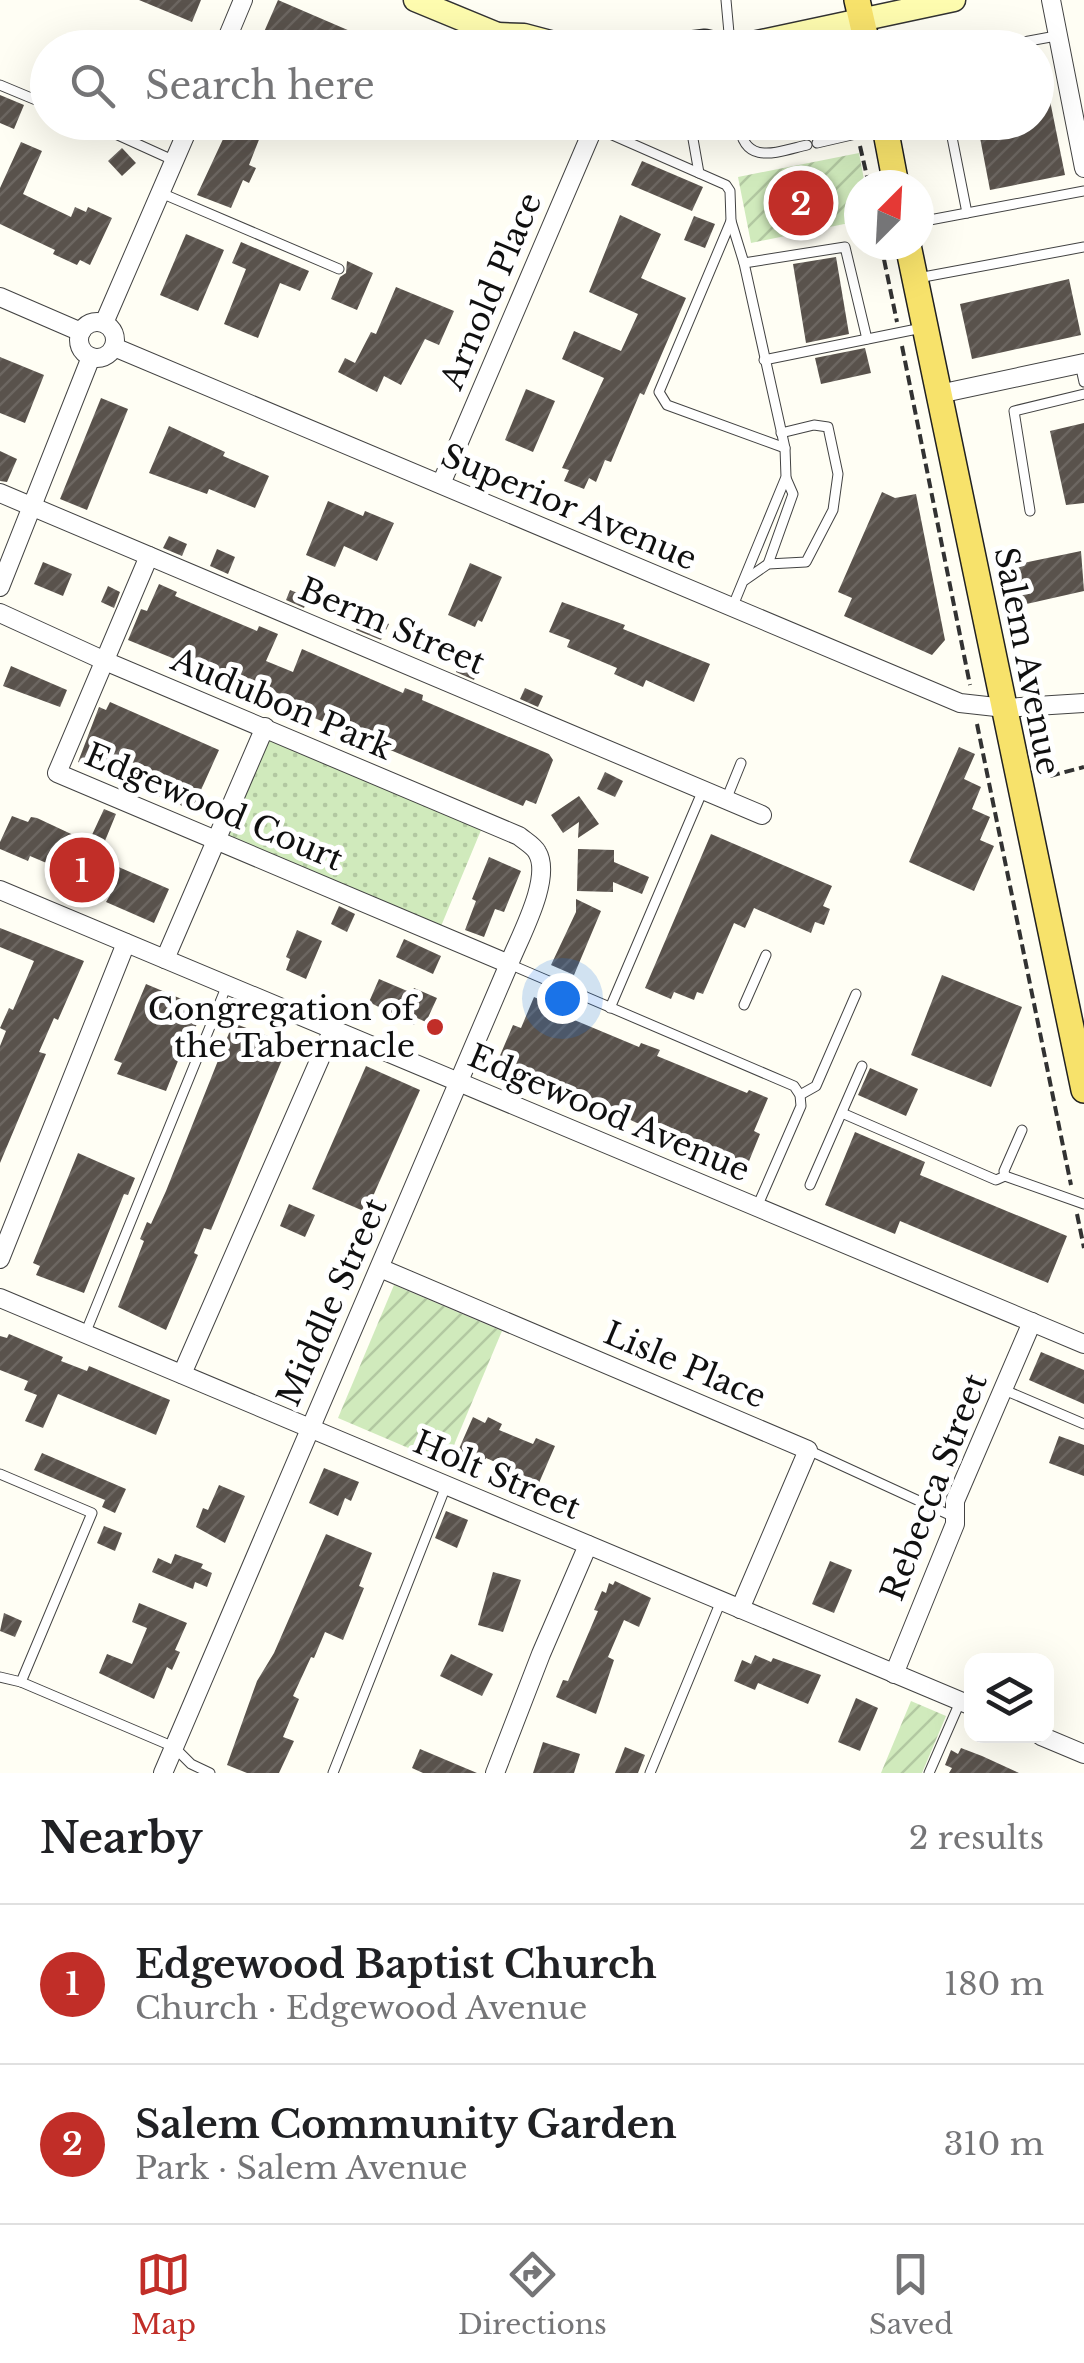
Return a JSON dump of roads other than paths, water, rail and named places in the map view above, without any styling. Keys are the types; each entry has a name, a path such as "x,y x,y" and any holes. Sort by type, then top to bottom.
{"main road":[{"path":"887,140 893,170"},
{"name":"Salem Avenue","path":"911,260 915,278 912,330 938,394 1084,1090"}],"street":[{"path":"230,30 243,0"},
{"path":"415,0 488,30"},
{"path":"789,30 859,10 954,0"},
{"path":"1051,0 1084,168"},
{"path":"104,324 184,140"},
{"name":"Arnold Place","path":"441,484 589,140"},
{"path":"0,298 81,332"},
{"path":"91,323 104,324 114,333 114,348 108,354 91,357 80,347 81,332 91,323"},
{"name":"Superior Avenue","path":"114,348 960,703 1004,708 1084,703"},
{"path":"0,586 91,357"},
{"path":"938,394 1083,370"},
{"name":"Berm Street","path":"0,492 762,815"},
{"name":"Edgewood Court","path":"149,556 57,773 509,964"},
{"name":"Audubon Park","path":"0,614 520,836 538,853"},
{"path":"165,959 265,727"},
{"name":"Middle Street","path":"164,1773 509,964 539,888 542,871 538,853"},
{"name":"Edgewood Avenue","path":"0,890 1084,1344"},
{"path":"0,1259 126,943"},
{"path":"182,1374 333,1030"},
{"name":"Lisle Place","path":"380,1268 808,1450"},
{"name":"Holt Street","path":"0,1298 964,1703"},
{"name":"Rebecca Street","path":"894,1674 955,1524 955,1502 1032,1322"},
{"path":"740,1609 808,1450"},
{"path":"495,1773 540,1654 588,1545"},
{"path":"1054,1741 1084,1754"}],"lane":[{"path":"726,0 728,30"},
{"path":"0,85 30,98"},
{"path":"129,140 175,161"},
{"path":"628,140 730,190 731,220 744,263 792,494 768,564"},
{"path":"693,140 699,173"},
{"path":"744,140 749,148 764,156 830,140"},
{"path":"953,140 967,213"},
{"path":"934,219 1084,191"},
{"path":"161,193 339,268"},
{"path":"731,220 659,392 667,405 785,448"},
{"path":"744,263 845,247 866,339"},
{"path":"915,278 1084,247"},
{"path":"764,360 912,330"},
{"path":"1030,511 1014,410 1084,394"},
{"path":"742,581 768,564 806,562 833,510 838,474 828,427 814,425 781,434"},
{"path":"732,608 786,477"},
{"path":"726,800 741,762"},
{"path":"610,1008 703,790"},
{"path":"744,1005 766,955"},
{"path":"509,964 788,1082 800,1095 801,1106 757,1207"},
{"path":"86,1334 227,986"},
{"path":"800,1095 816,1086 856,994"},
{"path":"810,1185 862,1066"},
{"path":"842,1112 996,1180 1005,1176 1079,1202"},
{"path":"1005,1176 1022,1130"},
{"path":"1002,1388 1084,1424"},
{"path":"808,1450 954,1517"},
{"path":"0,1474 92,1513 21,1682"},
{"path":"334,1773 446,1486"},
{"path":"650,1773 721,1601"},
{"path":"0,1677 21,1682 174,1747 191,1764 210,1773"},
{"path":"929,1773 964,1708"}],"place":[{"name":"Salem Community Garden","path":"801,203"},
{"name":"Edgewood Baptist Church","path":"82,870"},
{"name":"Congregation of the Tabernacle","path":"435,1027"}]}
